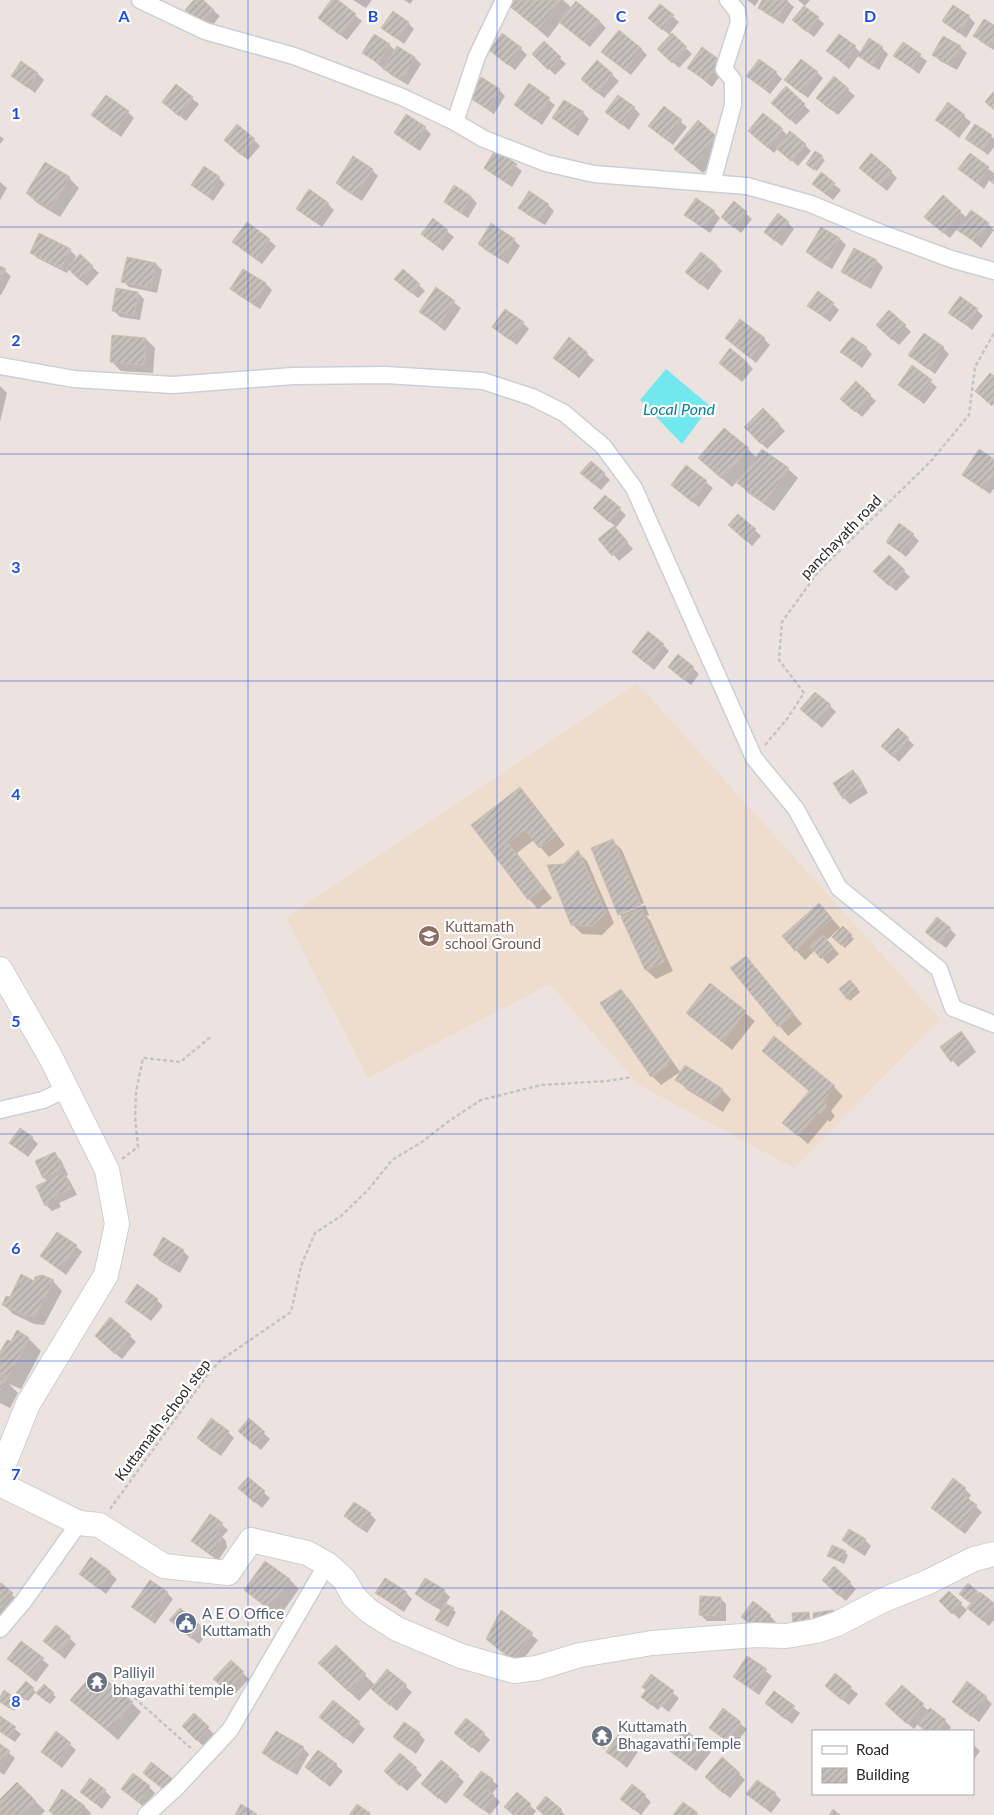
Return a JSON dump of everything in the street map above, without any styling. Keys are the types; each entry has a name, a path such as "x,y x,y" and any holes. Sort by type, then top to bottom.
{"main road":[{"path":"0,969 66,1089 106,1170 117,1224 106,1275 28,1404 0,1474"},
{"path":"0,1484 89,1524 164,1566 228,1573 251,1540 307,1553 327,1564 344,1579 354,1597 369,1611 397,1629 461,1656 514,1671 537,1668 580,1656 652,1643 755,1635 786,1636 816,1631 837,1624 881,1601 928,1582 974,1559 994,1554"}],"street":[{"path":"140,0 205,31 294,56 402,97 484,139 546,163 594,174 747,186 810,204 890,237 951,259 994,271"},
{"path":"454,122 477,56 504,0"},
{"path":"712,183 733,105 733,80 724,69 739,22 737,11 728,0"},
{"path":"0,366 74,379 173,385 293,376 386,374 483,382 532,397 564,413 603,446 634,488 754,758 796,809 839,888 939,969 953,1008 994,1024"},
{"path":"0,1110 43,1100 66,1089"},
{"path":"0,1629 89,1524"},
{"path":"146,1815 176,1788 230,1730 327,1564"}],"path":[{"name":"panchayath road","path":"754,758 787,719 804,693 779,660 782,622 818,572 932,460 969,416 975,367 994,333"},
{"path":"106,1170 138,1147 135,1117 136,1092 143,1058 180,1062 212,1036"},
{"name":"Kuttamath school step","path":"89,1524 208,1374 222,1360 291,1312 301,1266 315,1233 341,1216 368,1190 392,1160 422,1142 446,1123 481,1100 541,1085 607,1081 632,1077"},
{"path":"120,1685 203,1759"}],"shaded area":[{"path":"637,683 940,1019 794,1168 639,1085 550,984 368,1078 286,918"}],"water":[{"name":"Local Pond","path":"666,369 710,406 682,444 640,400"}],"building":[{"path":"194,0 203,0 214,10 202,25 185,10"},
{"path":"331,0 338,0 356,14 340,35 318,18"},
{"path":"513,0 561,0 538,29 508,5"},
{"path":"762,0 788,0 777,19 758,8"},
{"path":"576,1 600,21 584,42 559,22"},
{"path":"660,4 674,15 662,30 648,18"},
{"path":"953,5 970,16 959,33 942,21"},
{"path":"804,6 819,17 807,32 792,20"},
{"path":"393,11 409,22 397,39 381,28"},
{"path":"984,19 994,25 994,40 990,46 973,36"},
{"path":"619,30 642,49 625,70 601,52"},
{"path":"502,33 522,48 508,65 489,50"},
{"path":"672,33 687,47 672,63 657,49"},
{"path":"374,34 390,44 378,63 362,53"},
{"path":"839,34 856,46 843,63 826,51"},
{"path":"943,36 961,46 951,65 932,55"},
{"path":"869,38 883,47 872,65 858,56"},
{"path":"544,41 561,57 548,70 532,54"},
{"path":"903,42 921,54 912,68 893,56"},
{"path":"397,46 415,57 402,80 383,69"},
{"path":"702,47 721,61 706,81 687,68"},
{"path":"759,59 777,72 764,89 746,76"},
{"path":"801,59 818,72 801,93 784,80"},
{"path":"597,60 613,74 597,93 581,79"},
{"path":"21,61 38,73 28,88 11,76"},
{"path":"834,76 849,89 831,110 816,98"},
{"path":"481,77 500,89 488,109 468,97"},
{"path":"529,83 550,98 535,120 514,105"},
{"path":"176,84 193,97 179,116 162,102"},
{"path":"786,86 805,104 790,120 771,103"},
{"path":"994,91 994,110 985,102"},
{"path":"106,95 129,111 114,132 91,115"},
{"path":"618,95 635,107 622,125 605,112"},
{"path":"564,100 584,112 572,131 552,118"},
{"path":"948,102 965,115 953,132 935,120"},
{"path":"664,106 682,120 667,140 648,126"},
{"path":"763,113 783,129 768,148 748,131"},
{"path":"406,114 426,127 414,146 394,133"},
{"path":"698,120 717,137 693,165 674,149"},
{"path":"237,124 255,139 241,155 224,140"},
{"path":"975,124 992,135 982,150 965,139"},
{"path":"790,131 806,144 791,161 776,148"},
{"path":"495,150 517,164 505,182 484,168"},
{"path":"815,151 823,156 814,170 806,164"},
{"path":"871,153 892,171 880,185 859,168"},
{"path":"970,153 989,167 977,183 958,169"},
{"path":"353,156 373,169 355,196 336,183"},
{"path":"45,162 70,177 50,209 26,193"},
{"path":"204,166 220,177 207,196 191,185"},
{"path":"821,172 835,183 827,195 812,184"},
{"path":"994,174 994,184 989,180"},
{"path":"454,185 471,196 461,213 444,202"},
{"path":"309,189 329,203 315,222 296,209"},
{"path":"529,191 549,204 538,220 518,208"},
{"path":"943,195 961,211 943,233 924,217"},
{"path":"696,198 715,211 703,228 684,215"},
{"path":"734,201 747,212 734,228 721,217"},
{"path":"971,210 989,223 975,242 957,230"},
{"path":"778,213 789,222 775,241 764,232"},
{"path":"433,218 448,230 437,246 421,234"},
{"path":"247,222 270,239 256,259 232,242"},
{"path":"491,223 515,239 501,259 478,244"},
{"path":"821,227 840,238 825,264 806,252"},
{"path":"39,233 71,249 61,268 30,253"},
{"path":"854,248 877,260 865,284 841,272"},
{"path":"701,252 717,265 701,285 685,272"},
{"path":"80,254 93,266 81,281 67,268"},
{"path":"127,257 156,263 151,288 121,282"},
{"path":"0,266 6,269 0,280"},
{"path":"243,269 266,283 254,304 230,289"},
{"path":"403,269 420,284 411,293 394,279"},
{"path":"436,287 455,301 439,325 419,312"},
{"path":"116,288 138,292 134,315 112,311"},
{"path":"818,291 834,303 824,317 807,306"},
{"path":"960,296 978,309 966,325 948,313"},
{"path":"505,309 524,322 510,340 492,327"},
{"path":"889,310 906,325 892,340 876,325"},
{"path":"740,319 765,338 750,358 725,338"},
{"path":"924,333 944,347 928,369 908,355"},
{"path":"112,335 146,338 144,365 110,362"},
{"path":"569,337 588,353 573,373 553,358"},
{"path":"852,337 867,347 856,363 840,352"},
{"path":"730,348 748,363 736,377 719,363"},
{"path":"912,365 932,380 918,399 898,385"},
{"path":"990,373 994,376 994,403 992,406 975,391"},
{"path":"856,381 871,395 855,412 840,399"},
{"path":"763,408 780,425 761,444 744,427"},
{"path":"724,428 749,448 722,479 698,458"},
{"path":"762,449 789,468 764,503 737,483"},
{"path":"979,449 994,459 994,473 983,489 962,475"},
{"path":"591,461 605,473 595,485 580,473"},
{"path":"686,465 707,481 692,502 671,485"},
{"path":"605,495 621,508 609,522 593,508"},
{"path":"738,514 756,529 746,541 728,525"},
{"path":"899,523 914,534 900,552 886,542"},
{"path":"614,526 628,542 612,556 598,539"},
{"path":"889,555 905,570 889,586 873,571"},
{"path":"648,631 664,644 648,665 632,652"},
{"path":"678,654 694,667 684,680 668,667"},
{"path":"815,692 831,705 815,722 800,709"},
{"path":"898,728 909,738 893,757 881,746"},
{"path":"853,770 863,786 843,799 833,783"},
{"path":"520,787 557,835 539,848 525,830 508,843 543,888 528,900 471,825"},
{"path":"613,839 641,905 618,915 591,848"},
{"path":"578,850 606,913 592,926 571,925 547,865 564,864"},
{"path":"819,903 832,918 795,951 782,936"},
{"path":"641,909 664,962 645,970 621,917"},
{"path":"937,917 951,928 939,943 925,932"},
{"path":"843,926 852,935 842,946 832,937"},
{"path":"823,935 834,948 821,959 810,946"},
{"path":"746,956 794,1014 778,1027 730,968"},
{"path":"850,980 858,989 847,999 839,989"},
{"path":"710,983 746,1011 722,1042 686,1013"},
{"path":"621,989 672,1062 651,1077 600,1003"},
{"path":"961,1031 971,1045 951,1062 940,1047"},
{"path":"774,1036 835,1086 822,1102 827,1106 820,1114 818,1112 798,1136 782,1123 809,1091 762,1051"},
{"path":"685,1065 723,1089 713,1104 675,1080"},
{"path":"20,1128 33,1137 22,1152 9,1143"},
{"path":"55,1152 63,1169 43,1178 35,1161"},
{"path":"64,1173 71,1189 54,1196 55,1200 45,1206 36,1186"},
{"path":"57,1232 77,1245 60,1270 40,1256"},
{"path":"163,1237 184,1250 174,1268 153,1255"},
{"path":"21,1274 34,1281 35,1277 42,1275 54,1280 35,1316 24,1315 2,1305 6,1296 10,1297"},
{"path":"137,1284 158,1299 145,1316 125,1302"},
{"path":"110,1317 131,1335 115,1354 95,1336"},
{"path":"17,1330 29,1338 8,1377 0,1373 0,1352 7,1340 11,1341"},
{"path":"0,1375 7,1379 0,1391"},
{"path":"211,1418 229,1431 214,1451 197,1438"},
{"path":"249,1418 265,1432 254,1445 238,1431"},
{"path":"248,1477 265,1491 255,1503 238,1488"},
{"path":"953,1478 966,1488 962,1494 977,1505 959,1529 931,1508"},
{"path":"354,1502 371,1513 360,1528 344,1516"},
{"path":"210,1514 223,1523 217,1531 220,1534 221,1541 212,1556 191,1541"},
{"path":"849,1529 866,1539 859,1551 842,1540"},
{"path":"832,1545 846,1551 842,1562 827,1556"},
{"path":"91,1557 111,1572 99,1589 79,1574"},
{"path":"265,1561 290,1579 269,1608 244,1590"},
{"path":"834,1566 851,1582 839,1596 822,1580"},
{"path":"385,1578 407,1592 398,1607 375,1593"},
{"path":"425,1578 445,1590 435,1606 415,1594"},
{"path":"150,1580 168,1592 149,1619 131,1607"},
{"path":"968,1583 978,1592 969,1602 959,1594"},
{"path":"0,1584 13,1593 0,1608"},
{"path":"949,1591 962,1603 952,1614 939,1601"},
{"path":"980,1592 994,1603 994,1607 983,1621 967,1608"},
{"path":"700,1596 721,1597 720,1616 699,1615"},
{"path":"753,1601 771,1615 759,1630 741,1617"},
{"path":"445,1603 454,1608 445,1625 435,1620"},
{"name":"A E O Office Kuttamath","path":"180,1608 202,1627 192,1639 169,1620"},
{"path":"501,1610 533,1633 512,1660 486,1639"},
{"path":"833,1610 834,1622 814,1625 813,1613"},
{"path":"809,1612 810,1624 793,1624 792,1613"},
{"path":"56,1625 71,1637 58,1653 43,1641"},
{"path":"21,1641 44,1658 30,1676 7,1659"},
{"path":"336,1645 366,1674 349,1692 318,1663"},
{"path":"747,1656 767,1669 753,1690 733,1677"},
{"path":"231,1660 244,1672 227,1691 213,1679"},
{"path":"387,1669 407,1685 390,1706 371,1689"},
{"path":"95,1671 133,1702 108,1731 70,1700"},
{"path":"835,1673 852,1687 842,1700 825,1686"},
{"path":"651,1674 674,1691 663,1707 654,1701 651,1705 641,1697 646,1690 642,1687"},
{"path":"26,1681 34,1688 25,1700 16,1693"},
{"path":"967,1681 987,1697 972,1717 952,1702"},
{"path":"44,1684 54,1693 47,1702 36,1693"},
{"path":"902,1685 924,1704 907,1724 885,1704"},
{"path":"4,1690 18,1700 11,1709 0,1702 0,1697"},
{"path":"774,1691 795,1706 785,1719 765,1703"},
{"path":"333,1700 360,1722 346,1739 319,1717"},
{"path":"723,1708 741,1722 727,1741 709,1728"},
{"path":"930,1708 946,1720 939,1730 925,1730 918,1725"},
{"path":"194,1713 209,1727 197,1741 182,1726"},
{"path":"0,1716 16,1727 8,1737 0,1731"},
{"path":"466,1718 485,1733 472,1748 454,1733"},
{"path":"404,1722 420,1733 409,1749 393,1737"},
{"name":"Kuttamath Bhagavathi Temple","path":"603,1725 611,1731 601,1747 593,1740"},
{"path":"684,1729 705,1745 690,1766 668,1750"},
{"path":"56,1731 71,1743 56,1763 41,1752"},
{"path":"276,1731 304,1747 291,1770 262,1753"},
{"path":"618,1735 633,1745 621,1762 606,1752"},
{"path":"0,1744 10,1751 0,1765"},
{"path":"318,1750 337,1764 324,1782 305,1767"},
{"path":"400,1753 417,1768 400,1786 384,1771"},
{"path":"722,1757 740,1773 723,1793 705,1777"},
{"path":"441,1760 459,1775 439,1799 421,1784"},
{"path":"151,1762 173,1779 164,1790 143,1773"},
{"path":"481,1771 493,1779 486,1789 494,1795 483,1810 463,1795"},
{"path":"133,1773 150,1786 138,1802 121,1789"},
{"path":"90,1778 106,1790 96,1804 80,1792"},
{"path":"757,1780 776,1793 765,1808 746,1794"},
{"path":"17,1782 36,1801 23,1815 0,1815 0,1799"},
{"path":"632,1784 646,1795 634,1810 620,1799"},
{"path":"62,1789 85,1806 79,1815 54,1815 49,1811"},
{"path":"517,1792 531,1804 522,1815 514,1815 504,1807"},
{"path":"546,1796 562,1810 558,1815 544,1815 536,1808"},
{"path":"683,1802 698,1813 696,1815 673,1815"},
{"path":"241,1804 257,1814 235,1815"},
{"path":"357,1804 370,1813 369,1815 349,1815"},
{"path":"833,1809 840,1815 829,1815"}],"place":[{"name":"Kuttamath school Ground","path":"429,936"},
{"name":"A E O Office Kuttamath","path":"186,1623"},
{"name":"Palliyil bhagavathi temple","path":"97,1682"},
{"name":"Kuttamath Bhagavathi Temple","path":"602,1736"}]}
